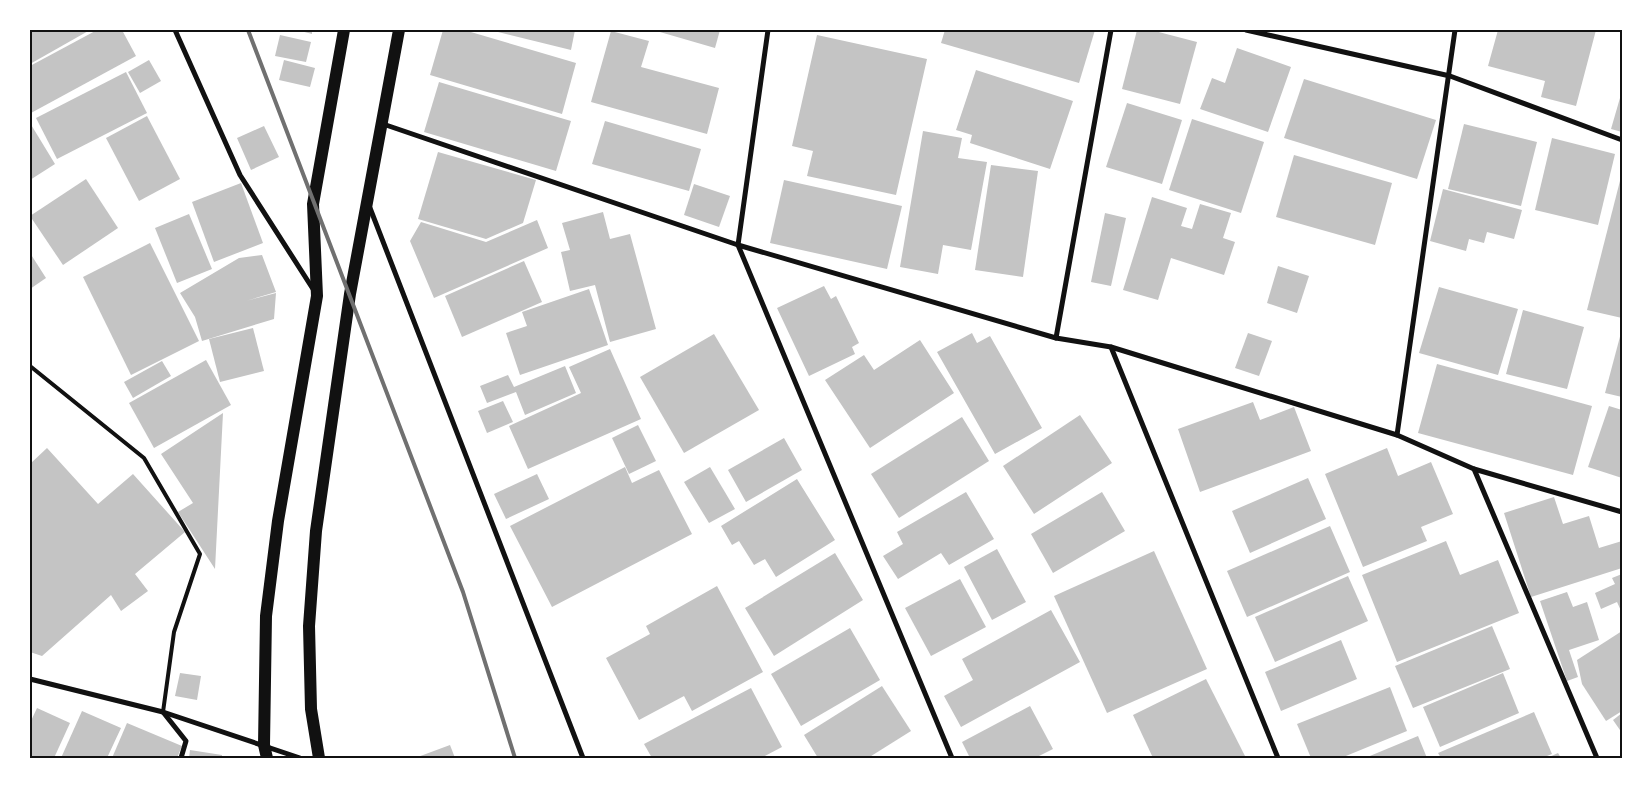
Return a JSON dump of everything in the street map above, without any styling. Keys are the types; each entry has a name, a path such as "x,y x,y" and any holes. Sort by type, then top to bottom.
{"main road":[{"path":"267,758 264,745 266,616 278,522 317,296 314,204 344,30"},
{"path":"319,758 311,709 309,626 316,531 350,294 399,30"}],"street":[{"path":"175,30 240,175 317,296"},
{"path":"768,30 738,245 952,758"},
{"path":"1056,338 1111,30"},
{"path":"1246,30 1450,76 1622,140"},
{"path":"1397,435 1450,76 1455,30"},
{"path":"382,124 738,245 1056,338 1111,347 1397,435 1474,470 1622,512"},
{"path":"368,205 583,758"},
{"path":"1111,347 1278,758"},
{"path":"1474,470 1597,758"},
{"path":"30,679 163,712 300,758"},
{"path":"163,712 186,741 181,758"}],"lane":[{"path":"30,366 144,458 200,554 174,632 163,712"}],"building":[{"path":"30,30 90,30 30,64"},
{"path":"97,30 122,30 136,56 31,113 30,66"},
{"path":"297,30 312,30 312,34"},
{"path":"443,30 464,30 576,63 562,114 430,75"},
{"path":"490,30 575,30 571,50"},
{"path":"653,30 720,30 715,48"},
{"path":"945,30 1095,30 1079,83 941,43"},
{"path":"1137,30 1151,30 1197,42 1180,104 1122,89"},
{"path":"1498,30 1596,30 1576,106 1541,97 1545,81 1488,66"},
{"path":"611,31 649,41 641,67 719,88 707,134 591,102"},
{"path":"280,35 311,42 306,62 275,56"},
{"path":"817,35 927,59 896,195 807,176 813,151 792,146"},
{"path":"1237,48 1291,67 1268,132 1200,109 1212,78 1225,83"},
{"path":"149,60 161,81 140,93 128,72"},
{"path":"284,60 315,68 310,87 279,80"},
{"path":"976,70 1073,101 1050,169 970,143 972,135 956,130"},
{"path":"126,72 147,113 57,159 36,118"},
{"path":"1304,79 1436,120 1417,179 1284,138"},
{"path":"439,82 571,121 556,171 424,132"},
{"path":"1622,91 1622,132 1611,129"},
{"path":"1127,103 1182,120 1162,184 1106,167"},
{"path":"147,116 180,179 139,201 106,138"},
{"path":"1192,119 1264,142 1241,213 1169,190"},
{"path":"605,121 701,149 689,191 592,164"},
{"path":"30,123 55,164 30,180"},
{"path":"1464,124 1537,142 1521,206 1448,189"},
{"path":"264,126 279,157 251,170 237,138"},
{"path":"923,131 962,138 958,158 987,162 971,250 943,245 938,274 900,267"},
{"path":"1552,138 1615,154 1598,225 1535,210"},
{"path":"438,152 536,180 523,223 486,239 418,219"},
{"path":"1294,155 1392,183 1375,245 1276,217"},
{"path":"991,165 1038,171 1023,277 975,270"},
{"path":"1622,173 1622,318 1587,310"},
{"path":"86,179 118,228 63,265 30,216"},
{"path":"784,180 902,206 887,269 770,243"},
{"path":"241,183 263,243 214,262 192,202"},
{"path":"694,184 730,196 719,227 684,215"},
{"path":"1443,189 1522,210 1514,239 1487,232 1484,243 1469,239 1466,251 1430,241"},
{"path":"1152,197 1187,208 1181,226 1192,229 1200,204 1231,213 1223,238 1235,242 1224,275 1171,258 1158,300 1123,290"},
{"path":"603,212 610,239 630,234 656,329 610,342 595,285 570,291 561,252 570,250 562,223"},
{"path":"1105,213 1126,218 1111,286 1091,282"},
{"path":"189,214 212,269 177,283 155,228"},
{"path":"537,220 548,248 434,298 410,241 421,222 486,242"},
{"path":"150,243 199,341 131,375 83,277"},
{"path":"30,253 46,278 30,289"},
{"path":"262,255 276,292 246,301 276,293 274,319 202,341 195,317 180,293 239,258"},
{"path":"524,261 542,302 462,337 445,296"},
{"path":"1278,266 1309,276 1297,313 1267,303"},
{"path":"824,286 831,299 836,296 859,343 852,347 855,354 809,376 777,308"},
{"path":"1439,287 1518,309 1498,375 1419,353"},
{"path":"589,289 608,345 520,375 506,333 527,326 522,312"},
{"path":"1523,310 1584,327 1567,389 1506,374"},
{"path":"253,328 264,371 220,382 209,339"},
{"path":"1622,329 1622,397 1605,393"},
{"path":"972,333 977,343 990,336 1042,428 995,454 937,352"},
{"path":"1248,333 1272,341 1259,376 1235,368"},
{"path":"714,334 759,410 684,453 640,377"},
{"path":"920,340 954,393 870,448 825,380 864,355 874,370"},
{"path":"610,349 641,419 528,469 509,426 581,393 569,367"},
{"path":"206,360 231,405 154,448 129,403"},
{"path":"162,361 171,376 133,398 124,382"},
{"path":"1437,364 1592,406 1573,475 1418,433"},
{"path":"565,366 576,393 525,415 516,392 487,403 480,386 508,375 514,387"},
{"path":"503,401 513,422 487,433 478,411"},
{"path":"1253,402 1260,420 1294,407 1311,451 1200,492 1178,429"},
{"path":"1609,406 1622,410 1622,478 1588,467"},
{"path":"223,413 215,569 178,512 193,503 161,454"},
{"path":"1080,415 1112,463 1034,514 1003,466"},
{"path":"962,417 989,461 899,518 871,474"},
{"path":"638,425 656,461 629,474 612,438"},
{"path":"784,438 802,470 746,502 728,470"},
{"path":"47,448 98,504 133,474 185,532 135,574 148,591 121,611 111,595 42,656 30,652 30,464"},
{"path":"1387,448 1398,476 1431,462 1453,514 1421,527 1427,541 1363,567 1325,474"},
{"path":"625,467 632,483 659,470 692,534 552,607 510,526"},
{"path":"710,467 735,509 709,523 684,482"},
{"path":"537,474 549,499 506,519 494,494"},
{"path":"1308,478 1326,519 1250,553 1232,511"},
{"path":"797,479 835,540 776,577 765,559 754,565 739,541 732,545 721,526"},
{"path":"966,492 994,539 949,565 941,553 898,579 883,556 903,544 897,532"},
{"path":"1102,492 1125,531 1053,573 1031,534"},
{"path":"1554,497 1563,524 1589,516 1599,548 1622,541 1622,568 1531,597 1504,513"},
{"path":"1330,526 1350,572 1247,617 1227,571"},
{"path":"1446,541 1460,575 1498,560 1519,613 1397,662 1362,575"},
{"path":"997,549 1026,602 992,620 964,567"},
{"path":"1154,551 1207,669 1107,713 1054,596"},
{"path":"835,553 863,600 774,656 745,608"},
{"path":"1622,574 1622,613 1617,602 1601,609 1595,593 1615,584 1612,578"},
{"path":"1348,576 1368,621 1275,662 1255,617"},
{"path":"960,579 986,627 931,656 905,608"},
{"path":"717,586 763,672 692,711 684,696 639,720 606,658 650,634 646,626"},
{"path":"1567,592 1573,607 1587,602 1599,640 1569,650 1578,677 1567,681 1540,601"},
{"path":"1051,610 1080,662 961,727 944,696 973,680 962,659"},
{"path":"1492,626 1510,669 1413,708 1395,666"},
{"path":"850,628 880,680 801,726 771,674"},
{"path":"1622,631 1622,711 1606,721 1582,684 1577,660"},
{"path":"1341,640 1357,679 1281,711 1265,672"},
{"path":"180,673 201,676 197,700 175,696"},
{"path":"1503,673 1519,713 1440,747 1423,707"},
{"path":"1206,679 1246,758 1153,758 1133,715"},
{"path":"882,686 911,731 868,758 818,758 804,735"},
{"path":"1390,687 1407,731 1341,758 1311,758 1297,724"},
{"path":"751,688 782,747 761,758 652,758 644,744"},
{"path":"1030,706 1053,749 1035,758 970,758 962,742"},
{"path":"37,708 70,723 54,758 30,758 30,723"},
{"path":"82,711 121,728 107,758 61,758"},
{"path":"1534,712 1552,754 1542,758 1441,758 1438,753"},
{"path":"1622,713 1622,733 1613,720"},
{"path":"127,723 182,746 177,758 112,758"},
{"path":"1418,736 1427,758 1365,758"},
{"path":"450,745 455,758 415,758"},
{"path":"190,750 222,755 222,758 189,758"},
{"path":"1558,753 1561,758 1547,758"}],"railway":[{"path":"248,30 463,592 515,758"}]}
